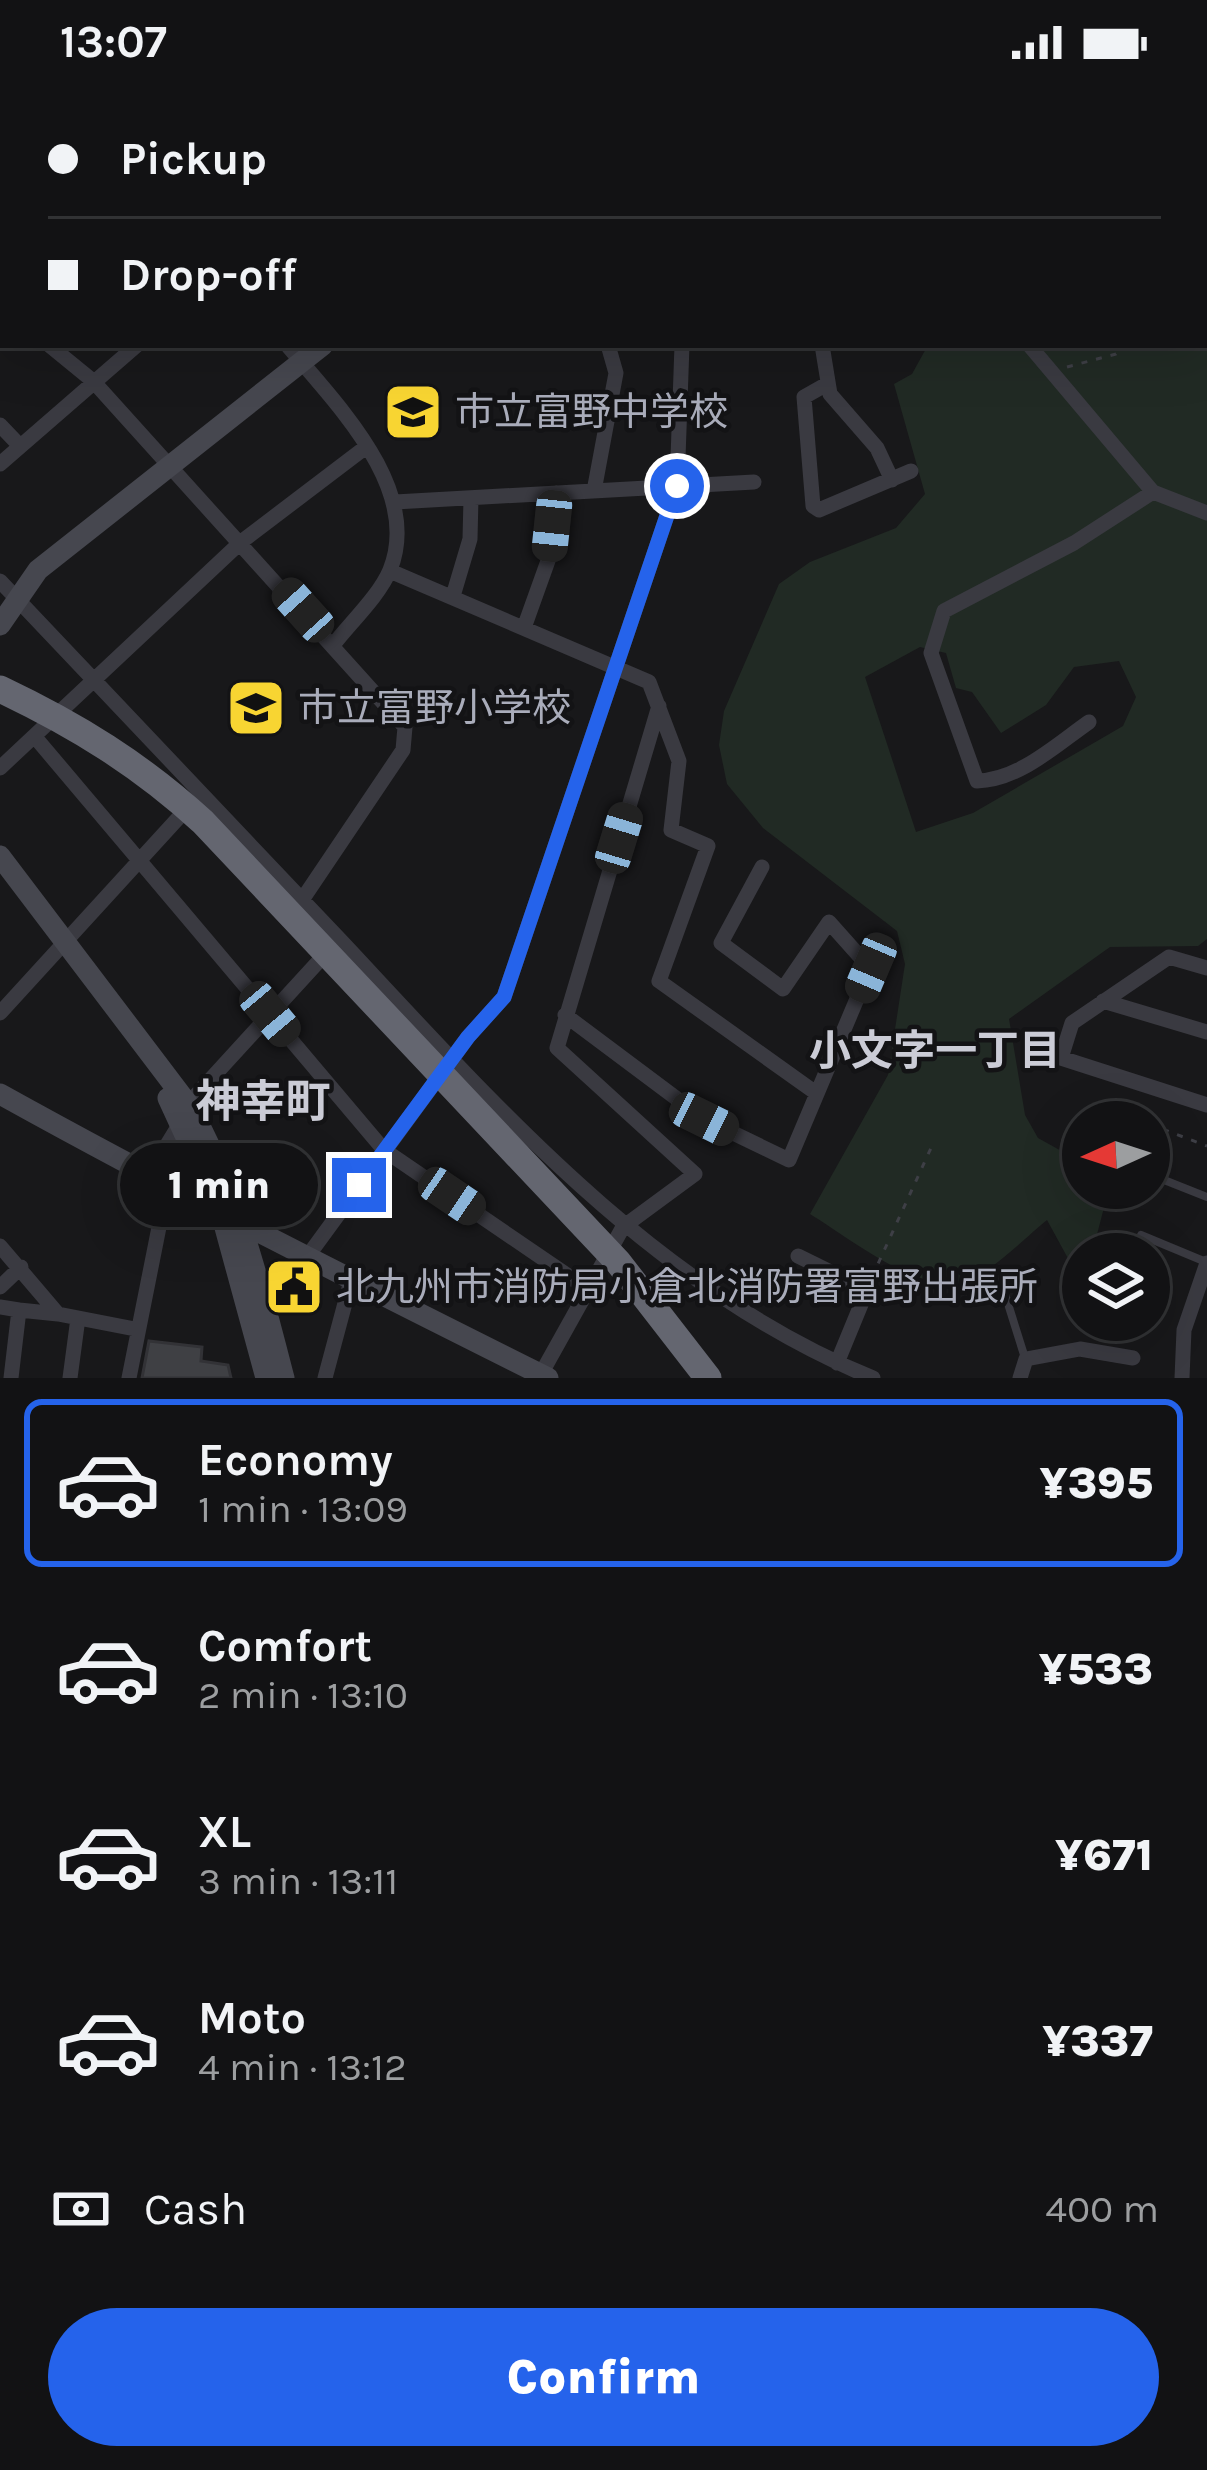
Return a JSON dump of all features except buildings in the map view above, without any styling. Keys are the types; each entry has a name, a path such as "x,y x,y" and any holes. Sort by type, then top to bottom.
{"highway":[{"path":"0,689 99,740 157,780 203,822 618,1262 708,1378"},
{"path":"0,707 89,751 160,803 607,1274 688,1378"}],"street":[{"path":"53,348 93,381 405,727 403,750 302,900"},
{"path":"0,464 133,348"},
{"path":"593,491 616,373 609,348"},
{"path":"310,1253 504,997 677,486 682,348"},
{"path":"823,348 827,384 878,448 892,480"},
{"path":"1032,348 1056,370 1153,492 1207,513"},
{"path":"0,625 38,570 171,465 294,354 366,447 395,502 390,571 334,644"},
{"path":"827,384 804,397 813,506 819,510 911,471"},
{"path":"0,425 20,446"},
{"path":"0,768 242,542 366,447"},
{"path":"395,502 754,482"},
{"path":"1089,722 1027,765 993,781 977,781 931,652 934,637 944,611 1074,543 1153,492"},
{"path":"525,625 549,558 556,494"},
{"path":"453,596 470,539 471,498"},
{"path":"390,571 649,682 680,761 671,830 708,846 659,981 816,1093"},
{"path":"0,581 453,1060 623,1227 841,1369 873,1378"},
{"path":"0,1094 157,1181 310,1253 545,1376 586,1288 623,1227 695,1174 556,1048 658,706"},
{"path":"35,736 384,1150 586,1288"},
{"path":"2,1006 202,792"},
{"path":"0,856 140,1045 184,1113 232,1217 284,1378"},
{"path":"565,1015 704,1119 789,1160 871,968 829,922 782,989 721,943 762,867"},
{"path":"129,1378 157,1181 184,1113 339,939"},
{"path":"1207,968 1169,957 1072,1023 1061,1058 1207,1105"},
{"path":"1103,1001 1207,1032"},
{"path":"232,1217 266,1378"},
{"path":"0,1246 58,1314"},
{"path":"798,1256 867,1290 841,1369"},
{"path":"1182,1378 1184,1330 1207,1263"},
{"path":"0,1287 21,1268"},
{"path":"325,1378 352,1276"},
{"path":"0,1307 135,1329"},
{"path":"10,1378 19,1310"},
{"path":"70,1378 78,1318"},
{"path":"1020,1378 1026,1359 1080,1348 1133,1358"}],"lane":[{"path":"1170,1183 1207,1198"},
{"path":"1170,1247 1207,1263"},
{"path":"999,1275 1026,1359"}],"path":[{"path":"1056,370 1116,354 1123,348"},
{"path":"1170,1132 1207,1146"},
{"path":"867,1290 931,1148"}],"shaded area":[{"path":"926,348 1207,348 1207,939 1198,946 1110,947 1009,1019 1025,1115 1038,1138 1062,1151 1062,1209 1104,1209 1097,1233 1062,1233 1062,1247 1047,1220 978,1276 953,1285 899,1270 810,1214 888,1075 905,964 897,931 763,828 727,784 719,745 724,711 779,584 810,562 896,528 925,494 894,384 912,374","holes":["920,647 946,653 956,688 972,692 1001,733 1046,705 1074,667 1119,661 1136,697 1123,726 973,813 916,832 865,677"]}],"place":[{"name":"市立富野中学校","path":"413,412"},
{"name":"市立富野小学校","path":"256,708"},
{"name":"北九州市消防局小倉北消防署富野出張所","path":"294,1287"}],"district":[{"name":"小文字一丁目","path":"935,1051"},
{"name":"神幸町","path":"263,1102"}],"route":[{"path":"359,1185 468,1037 504,997 677,486"}]}
